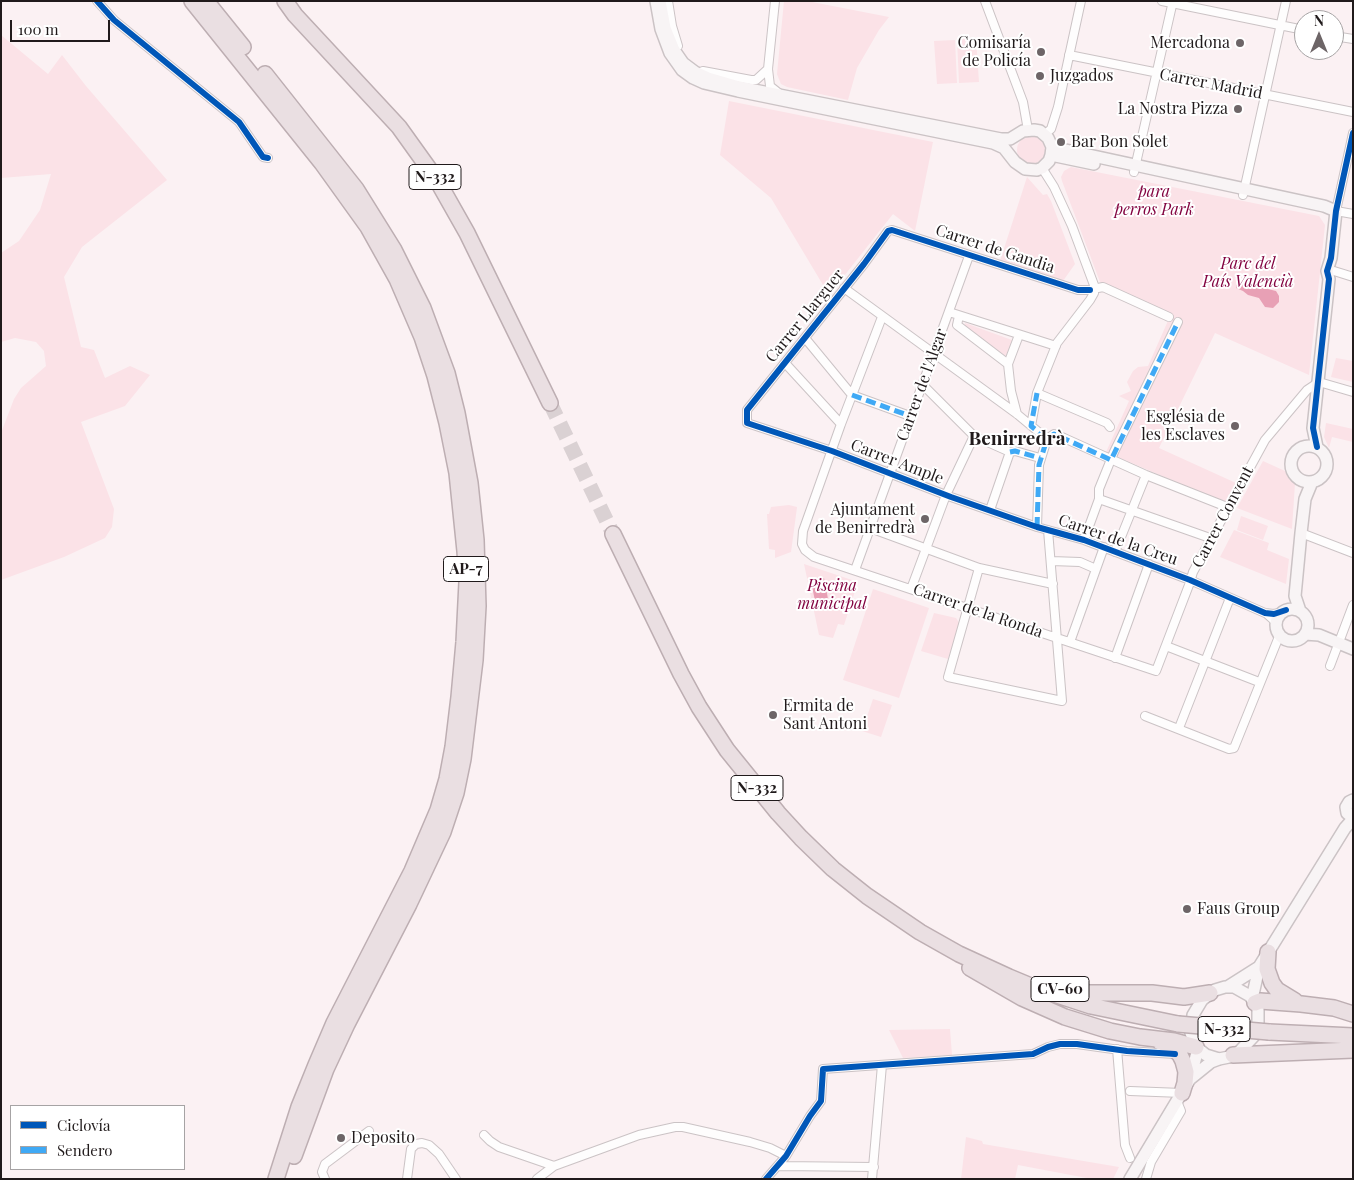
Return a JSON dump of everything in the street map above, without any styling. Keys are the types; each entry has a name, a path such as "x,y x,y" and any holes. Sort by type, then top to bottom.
{"highway":[{"name":"AP-7","path":"192,1 322,163 368,228 397,279 422,337 445,414 457,473 466,551 466,590 459,697 447,779 440,802 412,871 334,1023 316,1065 299,1106 276,1179"},
{"name":"AP-7","path":"206,1 356,189 409,278 436,340 449,381 470,483 476,540 478,606 475,660 463,759 456,793 443,832 326,1069 295,1151 287,1179"},
{"path":"279,1 314,43 334,56"},
{"name":"N-332","path":"285,1 295,15 399,127 438,180 467,233 550,403"},
{"name":"N-332","path":"613,534 681,674 699,707 732,756 772,806 807,844 860,891 906,923 959,954 1033,988 1091,1006 1178,1024 1269,1032 1353,1036"},
{"path":"906,923 915,936 1022,998 1065,1017 1172,1046 1180,1055 1186,1072 1185,1083 1180,1097"},
{"name":"CV-60","path":"920,932 946,941 986,962 1056,989 1081,992 1152,993 1184,997 1210,993"},
{"path":"1268,952 1267,969 1272,984 1281,993 1301,1004"},
{"path":"1254,1001 1334,1008 1353,1014"},
{"path":"1134,1036 1174,1041 1197,1048"},
{"path":"1226,1057 1353,1050"}],"street":[{"path":"97,1 114,20 240,122 263,157 268,158"},
{"path":"656,1 661,29 670,53 682,70 692,78 704,83 988,142 1004,148 1019,167 1025,169 1037,170 1049,161 1052,151 1051,142 1040,131 1028,130 1010,138 1001,139 752,89 708,78 695,72 683,63 674,50 665,28 660,1"},
{"path":"668,1 672,26 679,48 686,59 696,68 706,72 751,80 756,80 768,69"},
{"path":"775,1 768,69 770,86 780,94"},
{"path":"985,1 1023,102 1028,130"},
{"path":"1045,134 1051,129 1058,107 1081,1"},
{"path":"1162,1 1294,28"},
{"path":"1243,192 1286,1"},
{"path":"1134,169 1173,2"},
{"name":"Carrer Madrid","path":"1069,55 1353,112"},
{"path":"752,89 761,84 768,69"},
{"path":"1317,447 1313,428 1336,211 1350,159 1353,133"},
{"path":"1012,157 1012,145 1018,135"},
{"path":"1052,151 1324,210 1353,214"},
{"path":"1031,426 1037,393 1056,346 1090,300 1093,287 1072,226 1054,187 1042,168"},
{"path":"1243,192 1324,206 1336,211"},
{"path":"1324,210 1330,216 1335,226"},
{"name":"Carrer de Gandia","path":"892,230 1078,290 1093,287 1103,288 1177,324 1111,460"},
{"name":"Carrer Llarguer","path":"747,422 747,410 888,232 892,230"},
{"name":"Carrer de l'Algar","path":"855,570 969,256"},
{"path":"1331,268 1353,277"},
{"path":"844,288 1017,414 1047,439"},
{"path":"949,312 1056,346"},
{"path":"959,316 957,325 1008,364"},
{"path":"832,451 882,317"},
{"path":"1017,414 1011,391 1008,364 1019,335"},
{"path":"805,338 852,395 910,416"},
{"path":"784,364 841,424"},
{"path":"1319,382 1353,392"},
{"name":"Carrer Convent","path":"1156,671 1190,580 1227,507 1265,440 1307,390 1319,382"},
{"path":"921,386 926,388 974,436 1010,452 1015,451 1040,458"},
{"path":"1037,393 1107,423 1110,427"},
{"name":"Carrer Ample","path":"747,422 832,451 889,474 1037,527"},
{"path":"1306,481 1292,470 1291,464 1294,455 1301,448 1313,428"},
{"path":"1037,527 1040,458 1047,439 1054,434 1146,475 1227,507"},
{"path":"911,589 946,495 974,436"},
{"path":"1301,448 1307,446 1317,447 1324,452 1328,464 1323,476 1306,481"},
{"name":"Carrer de la Ronda","path":"832,451 803,531 803,547 809,554 1156,671"},
{"path":"990,510 1010,452"},
{"path":"1084,540 1111,460"},
{"path":"1115,552 1146,475"},
{"path":"1300,611 1296,596 1306,481"},
{"path":"1099,499 1210,538"},
{"name":"Carrer de la Creu","path":"1037,527 1104,547 1190,580 1265,612"},
{"path":"870,528 979,568 1053,584"},
{"path":"979,568 969,609 948,677 1062,701 1048,530"},
{"path":"1301,533 1353,553"},
{"path":"1070,642 1104,547"},
{"path":"1051,561 1080,562 1096,569"},
{"path":"1115,658 1149,564"},
{"path":"1145,716 1229,749 1234,748 1279,635 1284,611 1296,596"},
{"path":"1179,728 1230,598"},
{"path":"1330,666 1353,605"},
{"path":"1265,612 1274,614 1296,609 1304,614 1318,635"},
{"path":"1265,612 1279,635 1294,640 1305,634 1308,622"},
{"path":"1305,634 1318,635 1353,649"},
{"path":"1166,646 1259,682"},
{"path":"1226,1057 1206,1055 1197,1048 1191,1033 1193,1015 1202,1000 1210,993 1219,988 1229,986 1258,967 1349,820 1347,805 1353,800"},
{"path":"1254,1001 1258,967"},
{"path":"1190,1079 1211,1062 1226,1057 1249,1042 1256,1030 1259,1014 1254,1001 1244,992 1229,986"},
{"path":"1117,1049 1134,1036"},
{"path":"766,1179 779,1166 821,1101 823,1069 1033,1054 1060,1044 1175,1054"},
{"path":"1130,1179 1190,1079 1197,1048"},
{"path":"1117,1049 1124,1138 1130,1158"},
{"path":"872,1179 882,1066"},
{"path":"1130,1091 1180,1097"},
{"path":"1146,1179 1151,1162 1181,1111 1180,1097"},
{"path":"537,1179 554,1166 639,1135 675,1127 698,1130 750,1142 770,1148 786,1156"},
{"path":"325,1179 322,1172 325,1164 369,1131"},
{"path":"484,1135 490,1142 499,1147 554,1166"},
{"path":"407,1179 411,1149 416,1144 422,1143 429,1145 439,1154 456,1179"},
{"path":"779,1166 874,1167"}],"green space":[{"path":"784,1 807,1 889,17 879,30 857,68 848,100 787,87 781,84 777,74"},
{"path":"1,35 48,74 62,55 86,86 167,180 82,247 64,277 81,347 94,350 105,378 130,366 150,375 125,406 81,422 114,509 112,527 105,538 64,557 1,580 1,433 14,399 21,388 46,366 44,351 36,342 15,338 1,342 1,253 19,241 40,210 51,174 1,178"},
{"path":"976,38 979,82 959,83 957,39"},
{"path":"955,40 957,83 937,84 934,41"},
{"path":"729,101 933,142 915,231 893,214 829,295 771,198 720,155"},
{"path":"1031,136 1041,140 1045,150 1041,160 1031,164 1021,160 1017,150 1021,140"},
{"name":"Parc del País Valencià","path":"1071,167 1319,216 1325,225 1309,375 1215,333 1159,448 1236,483 1225,503 1106,452 1129,401 1119,396 1131,391 1127,382 1133,371 1138,367 1148,366 1171,314 1100,282 1062,181 1061,177 1064,171"},
{"path":"1027,177 1043,195 1047,194 1051,201 1075,264 1063,281 1000,261"},
{"path":"965,323 1012,340 1007,357 964,327"},
{"path":"1336,358 1353,361 1353,382 1331,377"},
{"path":"1326,423 1353,429 1353,442 1332,437 1329,448 1324,437"},
{"path":"1263,461 1285,471 1289,479 1295,483 1292,529 1237,508"},
{"path":"789,505 797,507 791,552 775,558 775,550 769,549 767,514 769,514 771,507"},
{"path":"1241,516 1268,526 1263,540 1237,530"},
{"path":"1234,530 1269,543 1267,550 1289,559 1286,584 1220,557"},
{"name":"Piscina municipal","path":"804,564 858,582 844,625 838,624 833,638 819,635"},
{"path":"873,589 929,608 899,698 843,680"},
{"path":"934,613 956,618 960,624 948,659 921,651"},
{"path":"873,699 892,705 881,737 862,731"},
{"path":"950,1029 952,1055 903,1058 889,1030"},
{"path":"966,1137 982,1141 983,1144 1119,1167 1113,1179 1092,1179 1018,1165 1015,1179 961,1179"}],"shaded area":[{"path":"1240,282 1276,291 1279,296 1279,302 1273,308 1265,307 1259,298 1248,295 1236,288 1236,285"},
{"path":"824,578 829,604 816,606 811,581"}],"tunnel":[{"path":"550,403 613,534"}],"marked path":[{"path":"1047,439 1054,434 1111,460 1178,322"},
{"path":"1037,393 1031,426 1047,439 1039,465 1037,527"},
{"path":"852,395 910,416"},
{"path":"1010,452 1015,451 1040,458"}],"cycle path":[{"path":"97,1 114,20 239,122 263,157 268,158"},
{"path":"1317,447 1313,428 1329,279 1327,271 1331,258 1336,211 1353,133"},
{"path":"1090,290 1078,290 892,230 888,231 864,264 747,410 747,423 832,451 951,497 1037,527 1084,540 1190,580 1265,613 1274,614 1286,610"},
{"path":"766,1179 786,1156 821,1101 823,1069 1033,1054 1060,1044 1175,1054"}],"place":[{"name":"Mercadona","path":"1240,43"},
{"name":"Comisaría de Policía","path":"1041,52"},
{"name":"Juzgados","path":"1040,76"},
{"name":"La Nostra Pizza","path":"1238,109"},
{"name":"Bar Bon Solet","path":"1061,142"},
{"name":"Església de les Esclaves","path":"1235,426"},
{"name":"Ajuntament de Benirredrà","path":"925,519"},
{"name":"Ermita de Sant Antoni","path":"773,715"},
{"name":"Faus Group","path":"1187,909"},
{"name":"Deposito","path":"341,1138"}],"district":[{"name":"Benirredrà","path":"1017,439"}],"park label":[{"name":"para perros Park","path":"1154,201"}]}
